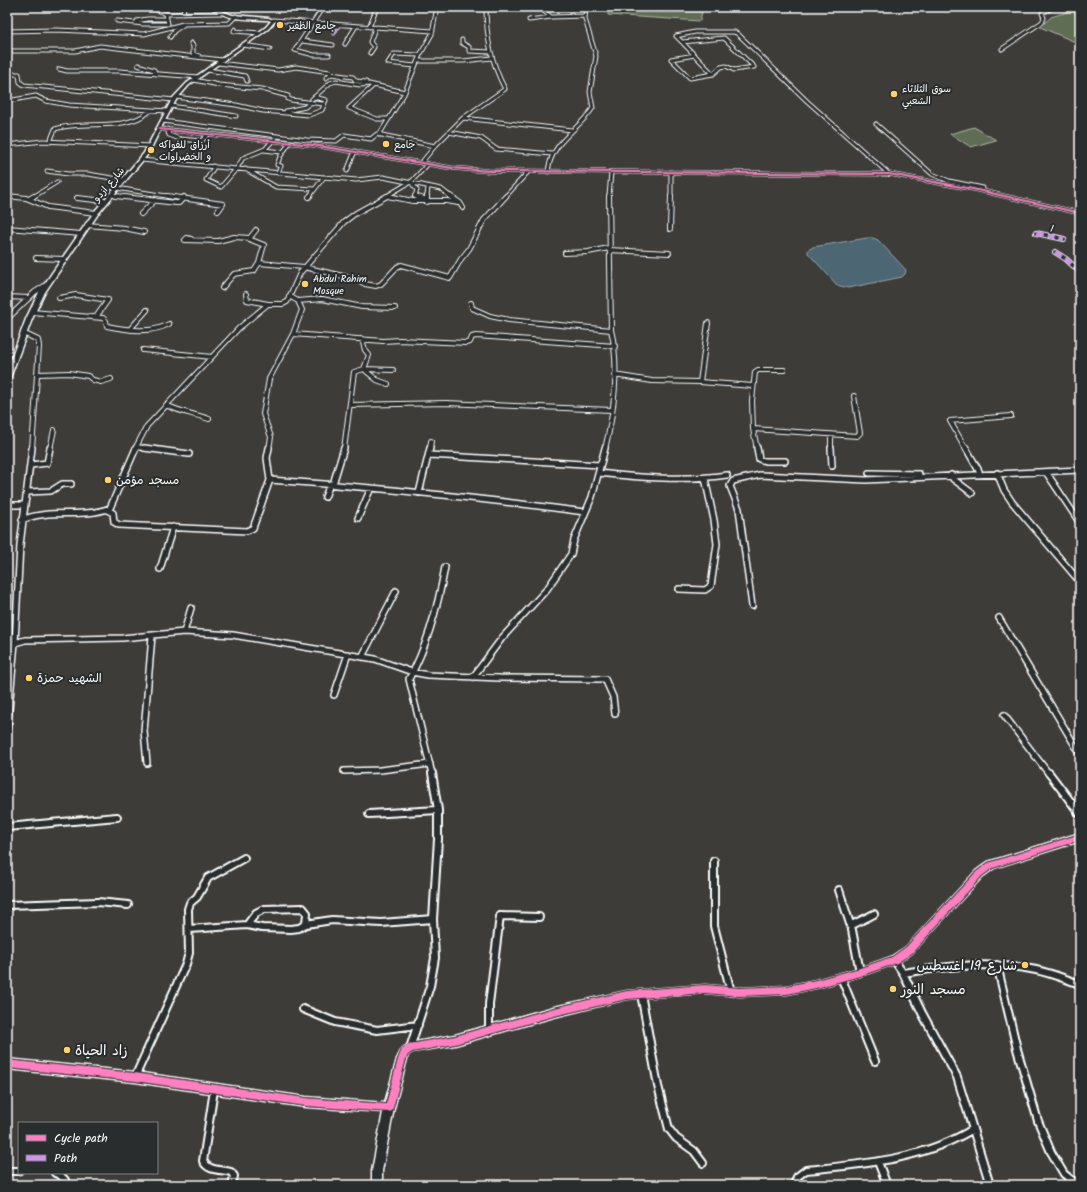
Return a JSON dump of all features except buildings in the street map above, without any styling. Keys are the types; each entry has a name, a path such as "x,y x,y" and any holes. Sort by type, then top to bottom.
{"street":[{"path":"183,14 184,7"},
{"path":"213,7 222,13"},
{"path":"323,7 295,51 319,56 329,55"},
{"path":"369,27 377,7"},
{"path":"379,135 405,92 420,54 433,31 437,7"},
{"path":"421,163 435,146 463,118 505,89 498,78 492,58 486,7"},
{"path":"539,7 551,17"},
{"path":"548,172 547,165 552,154 562,140 588,116 593,108 590,92 595,51 585,16 586,7"},
{"path":"1002,49 1042,22 1044,18 1042,14 1054,7"},
{"path":"133,10 151,8 166,14 222,13 272,20 433,31"},
{"path":"117,21 143,24 168,24 166,14"},
{"path":"7,31 57,30 137,34 154,32 185,23 229,23 236,16"},
{"path":"529,20 551,17 585,16"},
{"path":"235,29 234,31 260,32 264,28 263,24 253,18"},
{"path":"137,21 147,19 167,19"},
{"name":"شارع ازدو","path":"7,378 32,312 46,285 105,201 141,160 151,146 175,98 197,78 271,24 272,20"},
{"path":"170,38 174,31 185,23"},
{"path":"334,33 338,24"},
{"path":"345,44 356,26"},
{"path":"370,53 374,47 370,42 375,28"},
{"path":"713,74 676,36 695,32 734,32 738,34 807,102 889,174"},
{"path":"682,42 724,38 754,67 734,70 726,66 721,67 713,74 690,78 672,59 695,55"},
{"path":"462,40 462,43 469,47 469,51 491,52"},
{"path":"302,41 334,45"},
{"path":"191,43 195,55 220,61"},
{"path":"243,45 270,49"},
{"path":"7,51 75,51 100,46 278,70 296,67 327,71 331,74 353,77 355,80 367,82 373,86 405,92"},
{"path":"416,66 388,62 394,54 420,54"},
{"path":"418,60 463,61 492,58"},
{"path":"138,65 154,70 156,74"},
{"path":"59,69 67,71 119,71 197,78 219,85 264,89 272,93 288,96 290,100 323,104"},
{"path":"208,70 245,76 247,80"},
{"path":"7,74 20,75 20,82 24,85 175,98 236,105 263,111 310,115 315,112 322,111 323,104 326,100 314,97"},
{"path":"326,78 331,74"},
{"path":"285,112 305,107 326,86 334,81 348,82 358,85 368,84"},
{"path":"373,86 349,108 377,119 389,119"},
{"path":"7,101 36,96 46,101 62,104 168,111"},
{"path":"310,102 310,115"},
{"path":"171,106 236,116"},
{"path":"50,142 54,131 61,127 75,124 125,123 143,118 150,111"},
{"path":"463,118 572,130"},
{"path":"163,121 188,123 290,142 355,151 421,163 476,170 528,172 889,174 984,190"},
{"path":"876,124 932,174 949,181 984,190 1080,212"},
{"path":"160,128 209,134 336,141 344,136 369,139 377,134 435,146"},
{"path":"167,129 169,135 172,137 186,140 201,141 209,134"},
{"path":"449,132 481,138 496,149 552,154"},
{"path":"212,166 213,170 206,180 221,188 243,158 264,150 275,138"},
{"path":"7,145 34,141 151,146"},
{"path":"278,172 281,166 277,165 282,152 290,142"},
{"path":"264,150 282,152"},
{"path":"347,171 355,151"},
{"path":"141,160 360,181 383,177 441,189 460,203 462,208"},
{"path":"246,294 247,300 250,301 268,304 286,304 304,267 350,217 410,183 428,164"},
{"path":"245,169 276,187 314,189"},
{"path":"47,171 68,174 88,174 124,180"},
{"path":"447,285 461,259 469,249 484,220 528,172"},
{"path":"473,677 502,638 547,589 565,564 571,554 574,540 592,497 599,473 608,436 612,410 614,376 615,346 611,330 609,249 609,184 611,172"},
{"path":"670,229 671,172"},
{"path":"309,197 324,177"},
{"path":"29,199 38,192 58,182"},
{"path":"410,183 416,187 417,190 413,201"},
{"path":"427,201 428,187"},
{"path":"116,188 223,204 218,210"},
{"path":"111,195 176,203 184,197"},
{"path":"7,196 29,199 41,205 96,213"},
{"path":"388,196 413,201 460,203"},
{"path":"415,196 427,201"},
{"path":"77,198 105,201"},
{"path":"141,214 154,200"},
{"path":"87,225 124,228 144,232"},
{"path":"7,228 81,234"},
{"path":"250,238 256,230"},
{"name":"1","path":"1036,233 1064,239"},
{"path":"191,239 221,242 230,240 234,237 250,238 250,240 264,245 259,263 254,271 234,274 222,288"},
{"path":"565,254 609,249 669,253"},
{"path":"1055,252 1066,259 1080,272"},
{"path":"36,258 64,259"},
{"path":"259,263 304,267 356,279 364,284 376,286 381,284 397,267 401,265 450,278"},
{"path":"7,319 35,292 46,285"},
{"path":"59,298 64,296 75,296 108,300 96,317"},
{"path":"22,520 35,515 107,510 113,513 114,522 116,524 241,531 251,530 255,524 270,480 267,464 271,437 264,423 263,414 270,376 293,334 302,310 298,301 290,296"},
{"path":"7,297 29,298"},
{"path":"298,301 322,300 362,307 395,308"},
{"path":"471,303 472,308 478,312 516,320 611,330"},
{"path":"107,510 113,504 120,482 147,426 239,328 268,304"},
{"path":"130,328 147,310"},
{"path":"32,312 96,317 105,319 107,326 157,330 169,324"},
{"path":"700,382 708,323"},
{"path":"7,732 15,643 22,520 28,492 37,374 38,340 24,333"},
{"path":"293,334 362,339 466,343 470,342 474,336 615,346"},
{"path":"362,339 369,355 364,369"},
{"path":"143,350 212,357"},
{"path":"364,369 377,380 388,384"},
{"path":"325,497 345,446 354,372 364,369 392,370"},
{"path":"784,370 756,371 752,401 753,429 759,459 765,462 785,462"},
{"path":"37,374 69,373 88,376 93,380 101,382 111,379"},
{"path":"614,376 652,381 700,382 753,386"},
{"path":"753,429 855,436 859,435 854,396"},
{"path":"350,405 446,403 612,410"},
{"path":"166,405 178,411 189,412 209,419"},
{"path":"979,471 950,421 1011,416"},
{"path":"30,466 44,465 46,463 54,430"},
{"path":"831,434 832,466"},
{"path":"419,493 431,441"},
{"path":"136,447 189,454"},
{"path":"429,455 528,461 560,461 600,465"},
{"path":"869,473 912,474 1080,469"},
{"path":"752,606 738,509 730,486 733,482 746,477 760,475 862,480 1046,472 1080,469"},
{"path":"1046,472 1080,523"},
{"path":"599,473 662,478 705,478 727,475"},
{"path":"997,473 1004,490 1012,502 1080,582"},
{"path":"952,475 953,479 972,493"},
{"path":"679,589 705,590 711,586 716,541 714,520 705,478"},
{"path":"270,480 371,488 518,503 585,512"},
{"path":"28,492 51,491 62,484 71,484"},
{"path":"358,518 371,488"},
{"path":"7,505 25,505"},
{"path":"160,569 173,527"},
{"path":"410,1048 430,986 435,958 433,919 438,839 438,810 430,764 409,679 423,648 438,606 445,567"},
{"path":"362,657 396,591"},
{"path":"184,632 191,608"},
{"path":"999,618 1080,754"},
{"path":"15,643 25,640 152,636 184,632 233,635 348,654 388,662 412,672 428,675 605,679 613,698 615,714"},
{"path":"146,763 144,731 152,636"},
{"path":"334,695 348,654"},
{"path":"1004,715 1080,814"},
{"path":"344,771 380,770 430,764"},
{"path":"369,814 438,810"},
{"path":"7,827 117,817"},
{"path":"377,1185 389,1108 402,1059 405,1052 410,1048 489,1031 590,1003 641,994 704,990 763,992 787,990 860,972 894,960 909,950 979,874 991,865 1080,837"},
{"path":"135,1077 186,964 189,953 188,909 190,903 197,897 208,878 244,858"},
{"path":"714,861 714,926 731,992"},
{"path":"839,890 858,951 860,972"},
{"path":"7,905 98,902 128,905"},
{"path":"247,925 257,913 262,910 303,908 307,913 306,924"},
{"path":"850,926 874,914"},
{"path":"489,1031 489,1004 500,916 539,917"},
{"path":"189,929 247,925 280,930 299,928 306,924 332,920 381,923 433,919"},
{"path":"894,960 903,973 922,1013 957,1077 990,1185"},
{"path":"903,973 997,965 1036,970 1080,984"},
{"path":"997,965 1034,1109 1046,1139 1064,1175 1069,1181 1078,1185"},
{"path":"841,977 876,1061"},
{"path":"641,994 658,1086 669,1129 676,1138 694,1151 703,1164"},
{"path":"303,1009 335,1022 377,1030 418,1025"},
{"path":"7,1064 135,1077 214,1090 306,1102 389,1108"},
{"path":"214,1090 203,1161 205,1166 211,1169 231,1172 234,1176 232,1185"},
{"path":"794,1185 797,1177 806,1170 878,1162 924,1152 957,1139 973,1129"},
{"path":"878,1162 887,1185"},
{"path":"7,1171 18,1170"},
{"path":"57,1174 64,1178 64,1185"}],"green space":[{"path":"608,7 702,11 700,21 608,15"},
{"path":"1080,8 1080,44 1040,27 1051,17"},
{"path":"974,127 996,140 971,147 950,134"},
{"path":"12,600 12,631 7,692 7,601"}],"water":[{"path":"867,238 878,240 906,270 902,277 848,288 837,285 808,253 808,250 813,247"}],"marked path":[{"path":"334,33 338,25"},
{"path":"1036,233 1064,239"},
{"path":"1055,252 1066,259 1080,272"}],"cycle path":[{"path":"159,129 313,145 452,168 489,171 889,174 973,189 1080,213"},
{"path":"7,1064 135,1077 306,1102 389,1108 402,1059 405,1052 410,1048 455,1040 554,1012 627,995 705,989 740,992 787,990 860,972 894,960 909,950 979,874 991,865 1080,837"}],"place":[{"name":"جامع الظفير","path":"280,25"},
{"name":"سوق الثلاثاء الشعبي","path":"894,94"},
{"name":"جامع","path":"386,144"},
{"name":"أرزاق للفواكه و الخضراوات","path":"151,150"},
{"name":"Abdul Rahim Mosque","path":"305,284"},
{"name":"مسجد مؤمن","path":"108,480"},
{"name":"الشهيد حمزة","path":"29,678"},
{"name":"شارع 19 اغسطس","path":"1025,965"},
{"name":"مسجد النور","path":"893,989"},
{"name":"زاد الحياة","path":"67,1050"}]}
